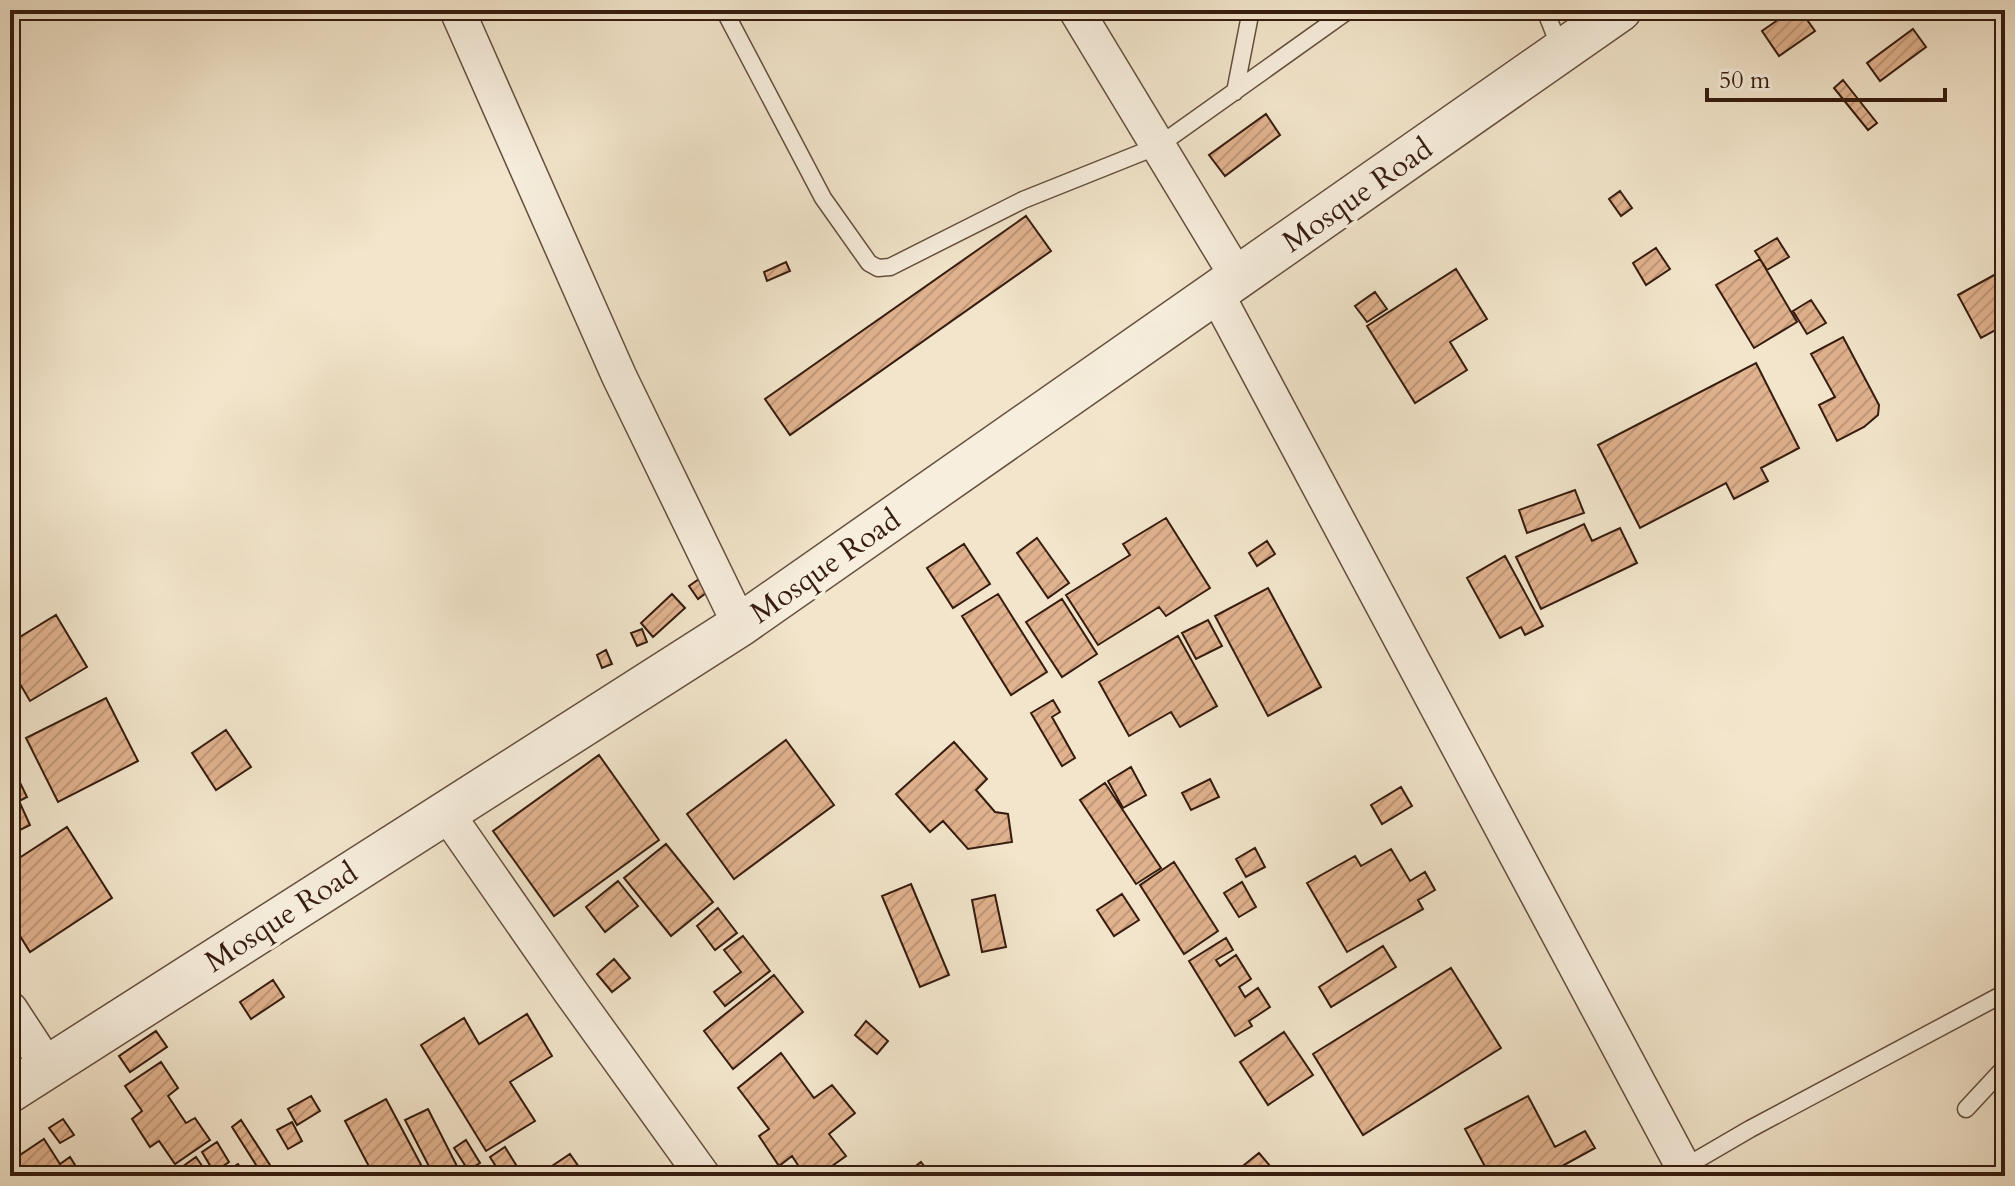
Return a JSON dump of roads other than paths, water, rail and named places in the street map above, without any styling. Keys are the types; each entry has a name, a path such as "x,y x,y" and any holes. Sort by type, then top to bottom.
{"street":[{"path":"457,10 619,376 740,625"},
{"path":"1076,10 1158,146 1227,286 1686,1172"},
{"name":"Mosque Road","path":"10,1091 740,625 1620,10"},
{"path":"445,811 703,1176"},
{"path":"10,1009 48,1067"}],"lane":[{"path":"724,10 823,198 869,263 878,268 890,267 1023,200 1158,146 1349,10"},
{"path":"1235,92 1251,10"},
{"path":"1545,10 1562,51"},
{"path":"1686,1172 1750,1129 2005,993"},
{"path":"1966,1109 2005,1067"}]}
